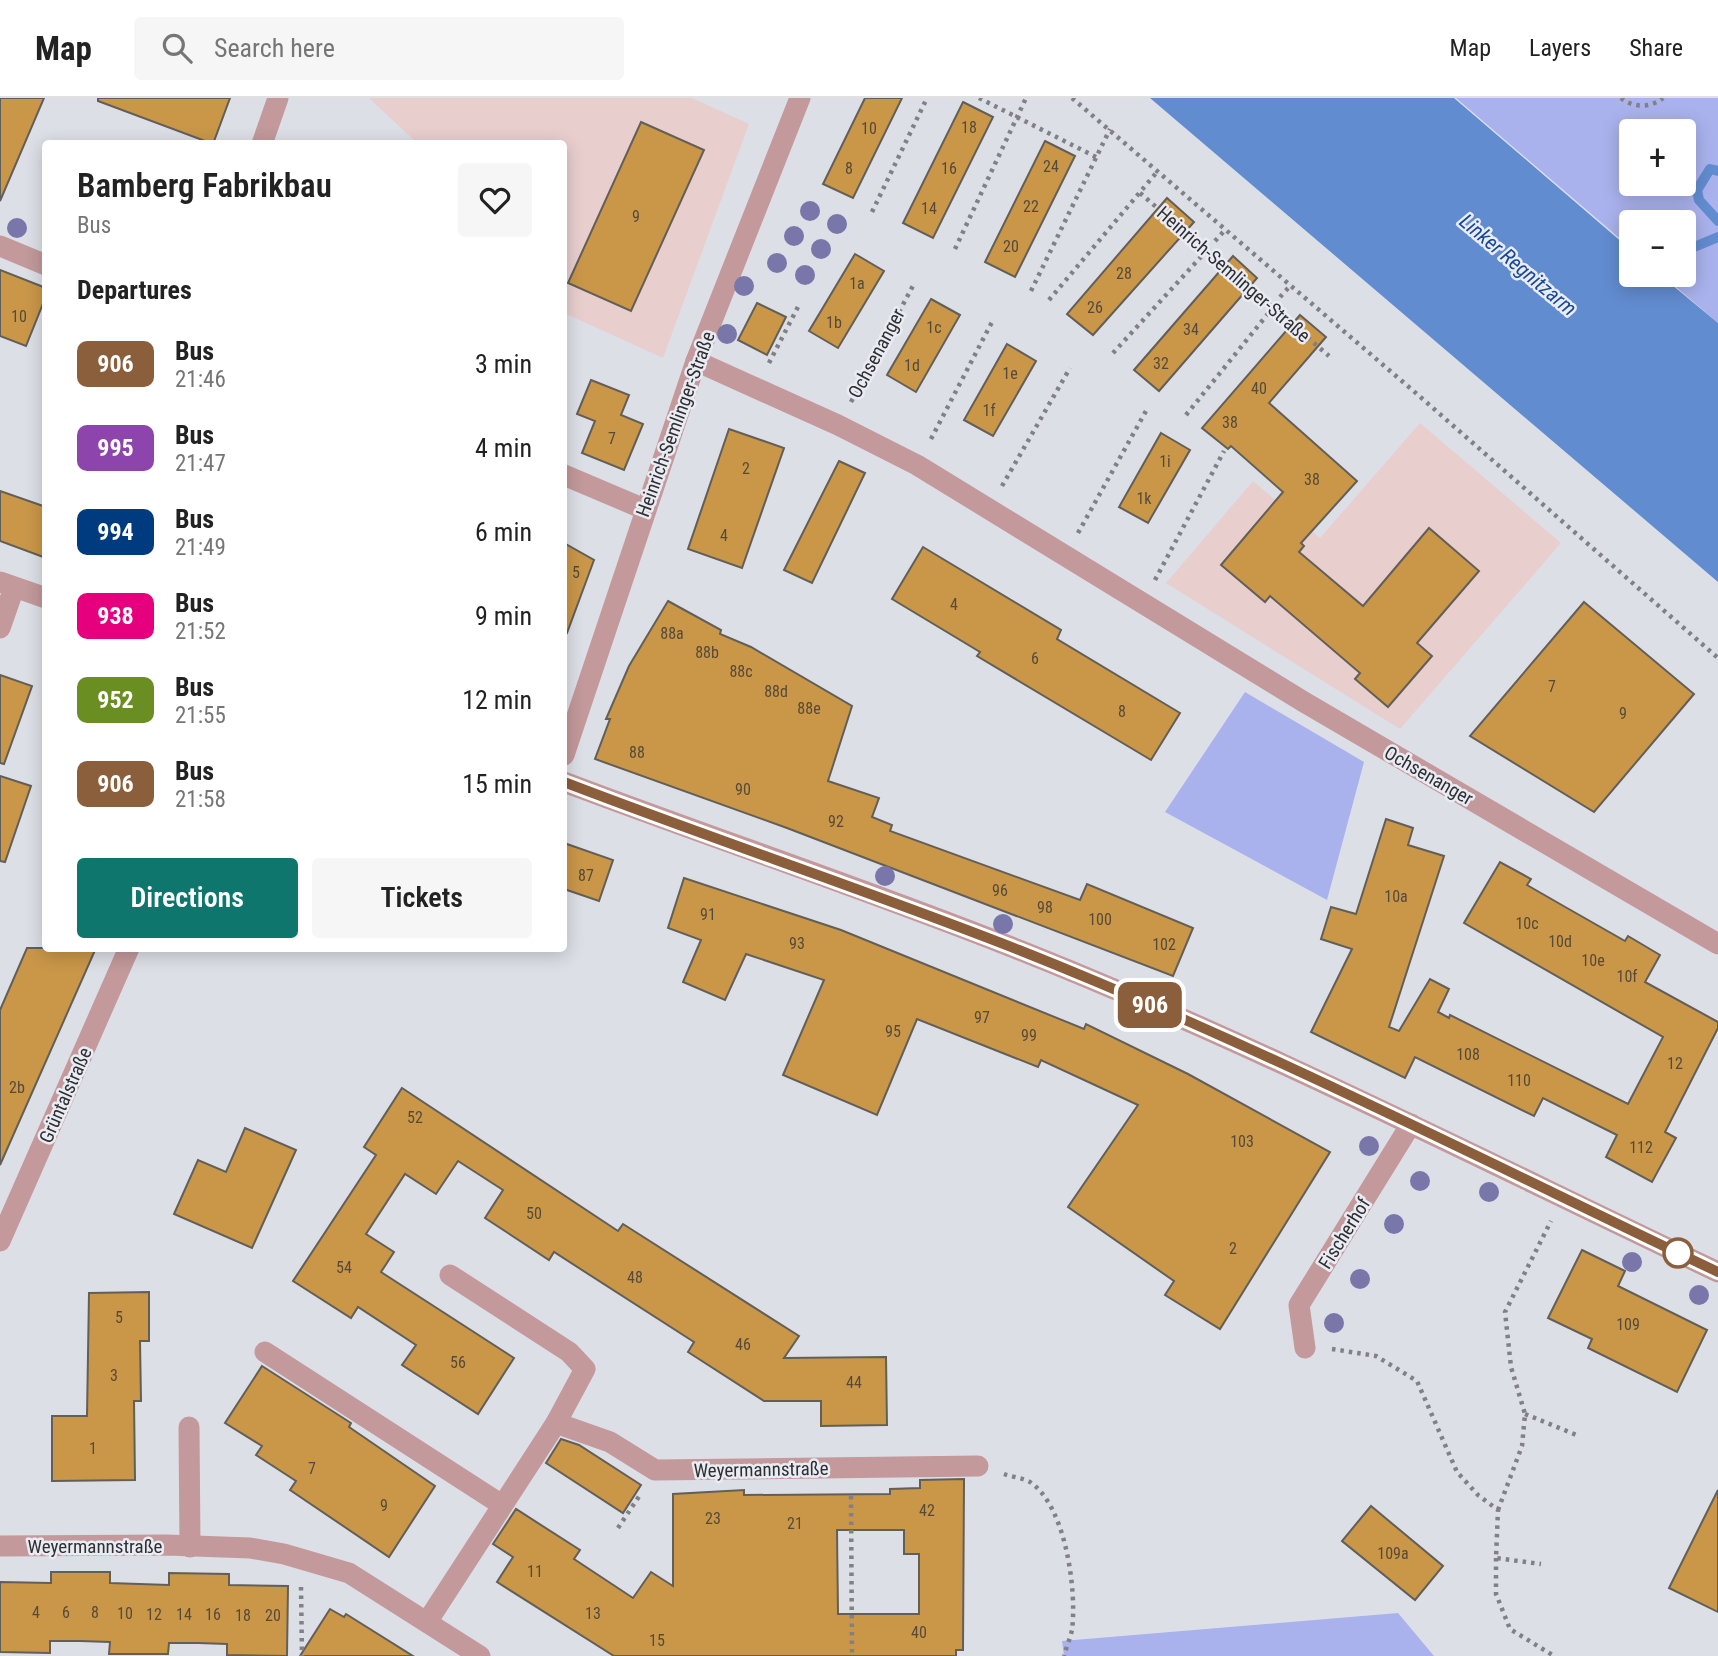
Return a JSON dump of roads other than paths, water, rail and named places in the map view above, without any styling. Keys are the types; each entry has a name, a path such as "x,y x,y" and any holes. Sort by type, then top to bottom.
{"street":[{"path":"263,140 278,98"},
{"name":"Heinrich-Semlinger-Straße","path":"567,746 696,361 800,98"},
{"path":"0,246 42,263"},
{"name":"Ochsenanger","path":"696,361 838,425 917,465 1304,702 1718,944"},
{"path":"567,476 645,509"},
{"path":"0,628 7,585 42,597"},
{"path":"567,783 1020,950 1291,1067 1718,1272"},
{"name":"Grüntalstraße","path":"0,1241 126,952"},
{"name":"Fischerhof","path":"1305,1348 1299,1305 1411,1124"},
{"path":"427,1622 556,1423 585,1369 569,1352 450,1275"},
{"path":"265,1352 502,1506"},
{"name":"Weyermannstraße","path":"556,1423 610,1442 655,1470 978,1466"},
{"name":"Weyermannstraße","path":"189,1427 190,1546"},
{"name":"Weyermannstraße","path":"0,1546 190,1546 250,1548 284,1554 349,1573 480,1656"}],"water":[{"name":"Linker Regnitzarm","path":"1150,98 1454,98 1619,240 1619,287 1674,287 1718,323 1718,582"}],"waterway":[{"path":"1718,171 1710,169 1697,190 1699,200 1718,221"},
{"path":"1696,246 1718,237"}]}
